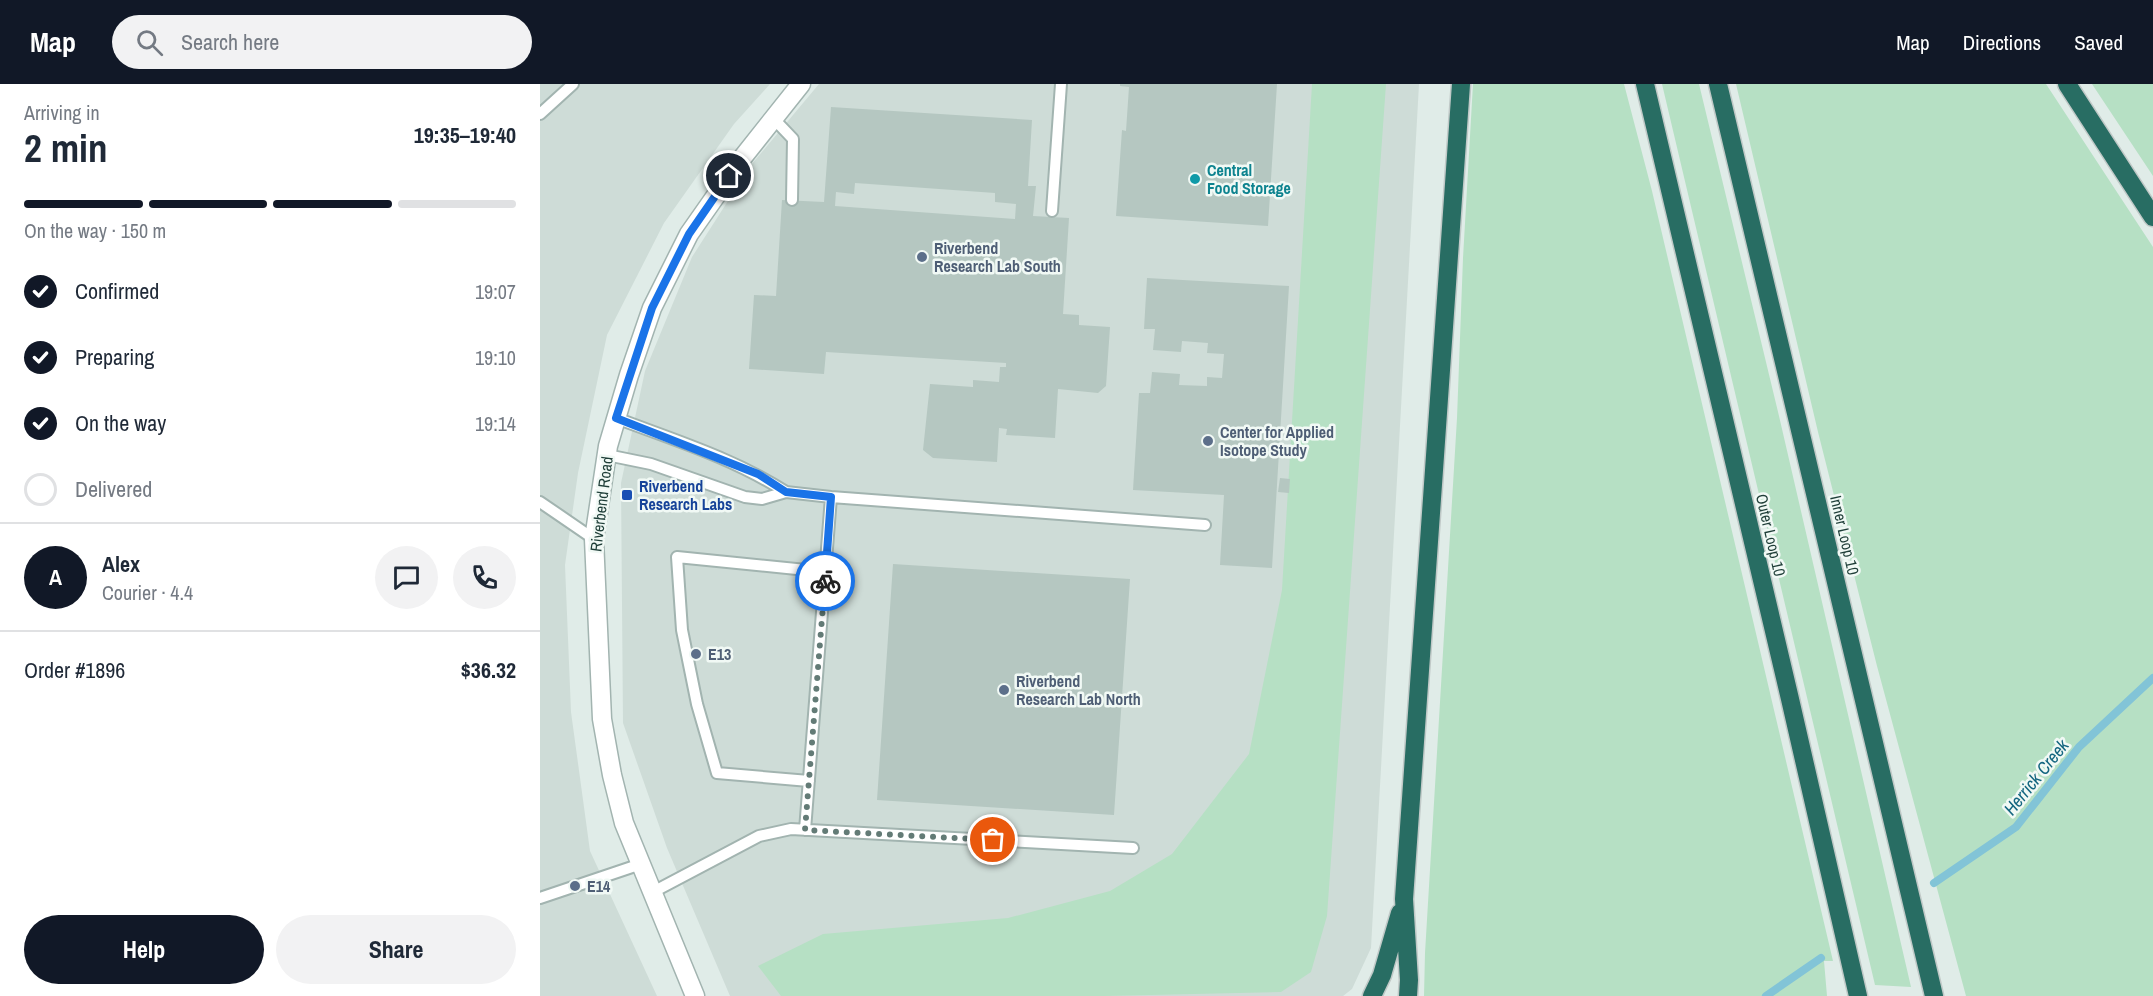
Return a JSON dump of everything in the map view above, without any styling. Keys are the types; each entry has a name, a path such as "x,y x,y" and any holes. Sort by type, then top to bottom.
{"highway":[{"path":"1408,996 1404,899 1461,84"},
{"name":"Outer Loop 10","path":"1645,84 1858,996"},
{"name":"Inner Loop 10","path":"1718,84 1934,996"},
{"path":"2067,84 2153,217"},
{"path":"1372,996 1382,975 1404,899"}],"street":[{"name":"Riverbend Road","path":"695,996 624,823 612,776 602,719 594,539 607,455 616,418 652,308 689,234 772,118 801,84"}],"lane":[{"path":"540,114 573,84"},
{"path":"1052,211 1061,84"},
{"path":"772,118 793,139 792,200"},
{"path":"616,418 758,474 786,492"},
{"path":"607,455 651,464 745,498 762,499 786,492 1205,525"},
{"path":"805,830 831,497"},
{"path":"540,502 594,539"},
{"path":"809,781 717,773 697,704 682,630 677,557 826,572"},
{"path":"653,892 759,836 791,829 1133,848"},
{"path":"540,898 641,864"}],"shaded area":[{"path":"540,84 770,84 734,124 664,223 607,335 578,473 565,565 571,712 590,851 657,996 540,996"},
{"path":"819,84 1419,84 1371,948 1352,989 1343,996 730,996 667,848 623,723 621,483 645,371 692,257 751,165"}],"green space":[{"path":"1312,84 1386,84 1327,916 1311,972 1281,992 1104,996 781,996 758,966 823,934 1008,918 1110,891 1172,854 1249,754 1282,590"},
{"path":"1473,84 1624,84 1652,191 1833,961 1824,961 1827,996 1424,996 1457,418"},
{"path":"1662,84 1699,84 1779,416 1911,987 1875,985"},
{"path":"1736,84 2046,84 2153,247 2153,996 1966,996 1877,666 1818,432"},
{"path":"2092,84 2153,84 2153,176"}],"building":[{"name":"Central Food Storage","path":"1120,84 1277,84 1268,226 1116,216 1122,130 1126,131 1129,87 1120,86"},
{"name":"Riverbend Research Lab South","path":"831,107 1032,120 1028,186 1036,186 1033,216 1069,218 1063,314 1079,315 1079,325 1110,327 1106,386 1098,393 1058,389 1055,438 1006,435 1007,429 999,428 997,462 933,458 923,450 930,384 973,387 973,380 999,382 1000,367 1006,367 1006,363 826,352 824,374 749,369 754,295 776,296 782,200 824,202","holes":["855,183 995,193 995,202 1016,204 1015,219 835,206 836,192 854,194"]},
{"name":"Center for Applied Isotope Study","path":"1147,278 1289,286 1272,568 1220,565 1224,495 1133,490 1139,393 1150,393 1152,372 1180,374 1179,385 1207,386 1207,377 1222,378 1224,354 1207,353 1208,343 1182,341 1181,352 1153,350 1155,329 1144,329"},
{"path":"1280,478 1290,479 1289,493 1278,492"},
{"name":"Riverbend Research Lab North","path":"893,564 1130,579 1114,815 877,800"}],"waterway":[{"name":"Herrick Creek","path":"1934,883 2016,827 2079,747 2153,678"},
{"name":"Herrick Creek","path":"1766,996 1821,958"}],"way so far":[{"path":"825,581 805,830 993,840"}],"place":[{"name":"Central Food Storage","path":"1195,179"},
{"name":"Riverbend Research Lab South","path":"922,257"},
{"name":"Center for Applied Isotope Study","path":"1208,441"},
{"name":"Riverbend Research Labs","path":"627,495"},
{"name":"E13","path":"696,654"},
{"name":"Riverbend Research Lab North","path":"1004,690"},
{"name":"E14","path":"575,886"}],"route":[{"path":"729,176 689,234 652,308 616,418 758,474 786,492 831,497 825,581"}]}
